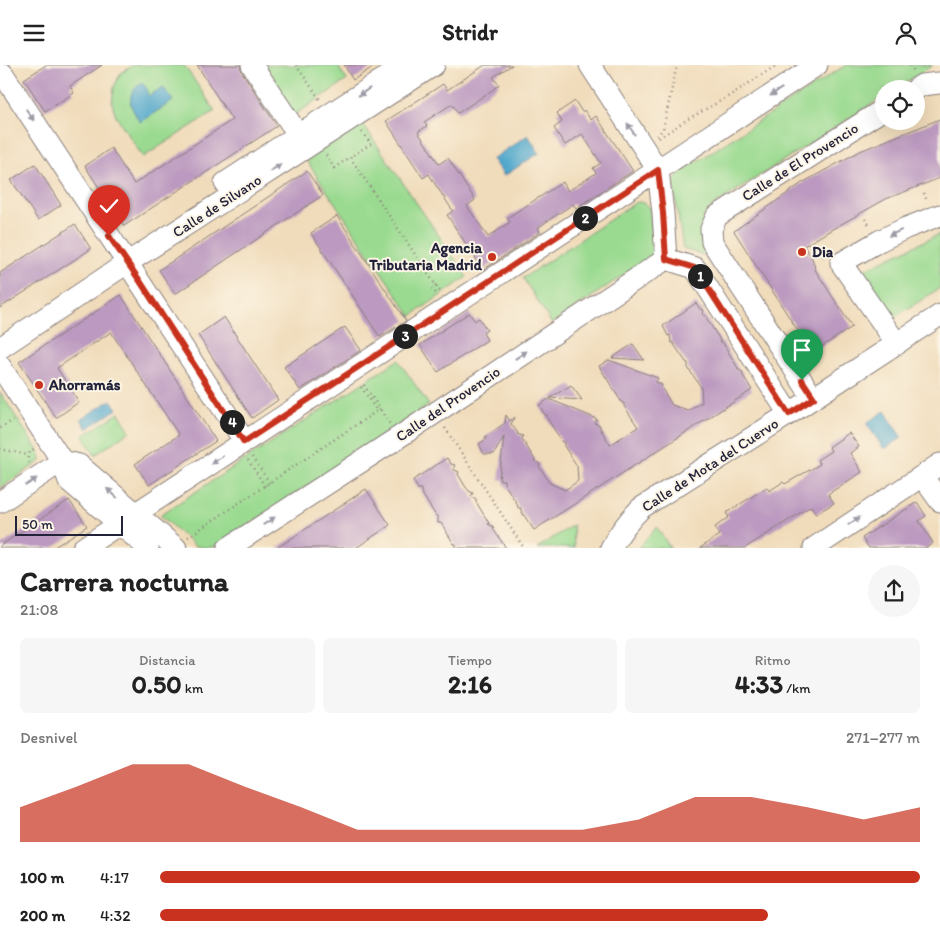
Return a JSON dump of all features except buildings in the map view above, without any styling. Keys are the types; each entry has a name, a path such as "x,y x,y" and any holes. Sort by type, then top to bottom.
{"street":[{"path":"252,65 290,124"},
{"name":"Calle de Silvano","path":"0,348 124,258 405,65"},
{"name":"Calle de Silvano","path":"0,332 124,258 434,65"},
{"path":"590,65 658,170 666,259 695,268 789,414"},
{"path":"83,548 128,519 246,450 658,170 817,65"},
{"path":"7,72 246,450"},
{"path":"925,85 940,83"},
{"name":"Calle de El Provencio","path":"814,398 712,242 711,229 717,216 875,115"},
{"path":"897,344 841,263 886,237 940,215"},
{"name":"Calle del Provencio","path":"228,548 400,437 666,259"},
{"name":"Calle de Mota del Cuervo","path":"611,548 619,533 640,509 940,315"},
{"path":"0,367 62,461 79,465 128,519 148,548"},
{"path":"0,502 62,461"},
{"path":"814,548 940,464"},
{"path":"922,476 940,501"},
{"path":"128,519 179,544"}],"path":[{"path":"296,65 319,98"},
{"path":"677,65 663,129 655,141 778,65"},
{"path":"326,155 334,168 371,144 362,132"},
{"path":"350,157 436,285 432,288 440,300"},
{"path":"359,381 394,430"},
{"path":"179,544 378,410"},
{"path":"0,428 17,418"},
{"path":"441,423 524,548"},
{"path":"33,469 28,461 28,455 30,451 37,447"},
{"path":"0,449 28,455"},
{"path":"246,450 270,483"},
{"path":"246,450 265,486"}],"green space":[{"path":"133,65 184,65 215,111 143,157 116,116 112,103 114,87 120,74"},
{"path":"259,65 337,65 347,80 293,116"},
{"path":"846,65 933,65 910,80 875,80 875,102 714,205 703,217 703,235 708,248 703,255 683,249 673,182 679,173"},
{"path":"362,123 467,277 411,316 306,160"},
{"path":"639,202 646,205 650,210 653,253 651,256 552,324 523,278"},
{"path":"940,234 940,288 892,319 864,278 863,270"},
{"path":"398,360 429,405 216,546 207,548 195,546 160,515"},
{"path":"0,392 40,454 41,461 0,488"},
{"path":"119,413 130,431 95,455 83,436"},
{"path":"573,525 574,548 537,548"},
{"path":"657,527 670,548 638,548"}],"water":[{"path":"142,82 149,96 163,87 173,101 140,122 133,111 130,101 133,92"},
{"path":"528,135 539,153 504,176 492,159"},
{"path":"111,400 117,409 87,429 81,419"},
{"path":"885,411 902,438 884,449 866,423"}],"place":[{"name":"Dia","path":"802,252"},
{"name":"Agencia Tributaria Madrid","path":"492,257"},
{"name":"Ahorramás","path":"39,385"}],"route":[{"path":"109,236 244,442 658,170 666,259 695,268 789,414 814,398 802,380"}]}
